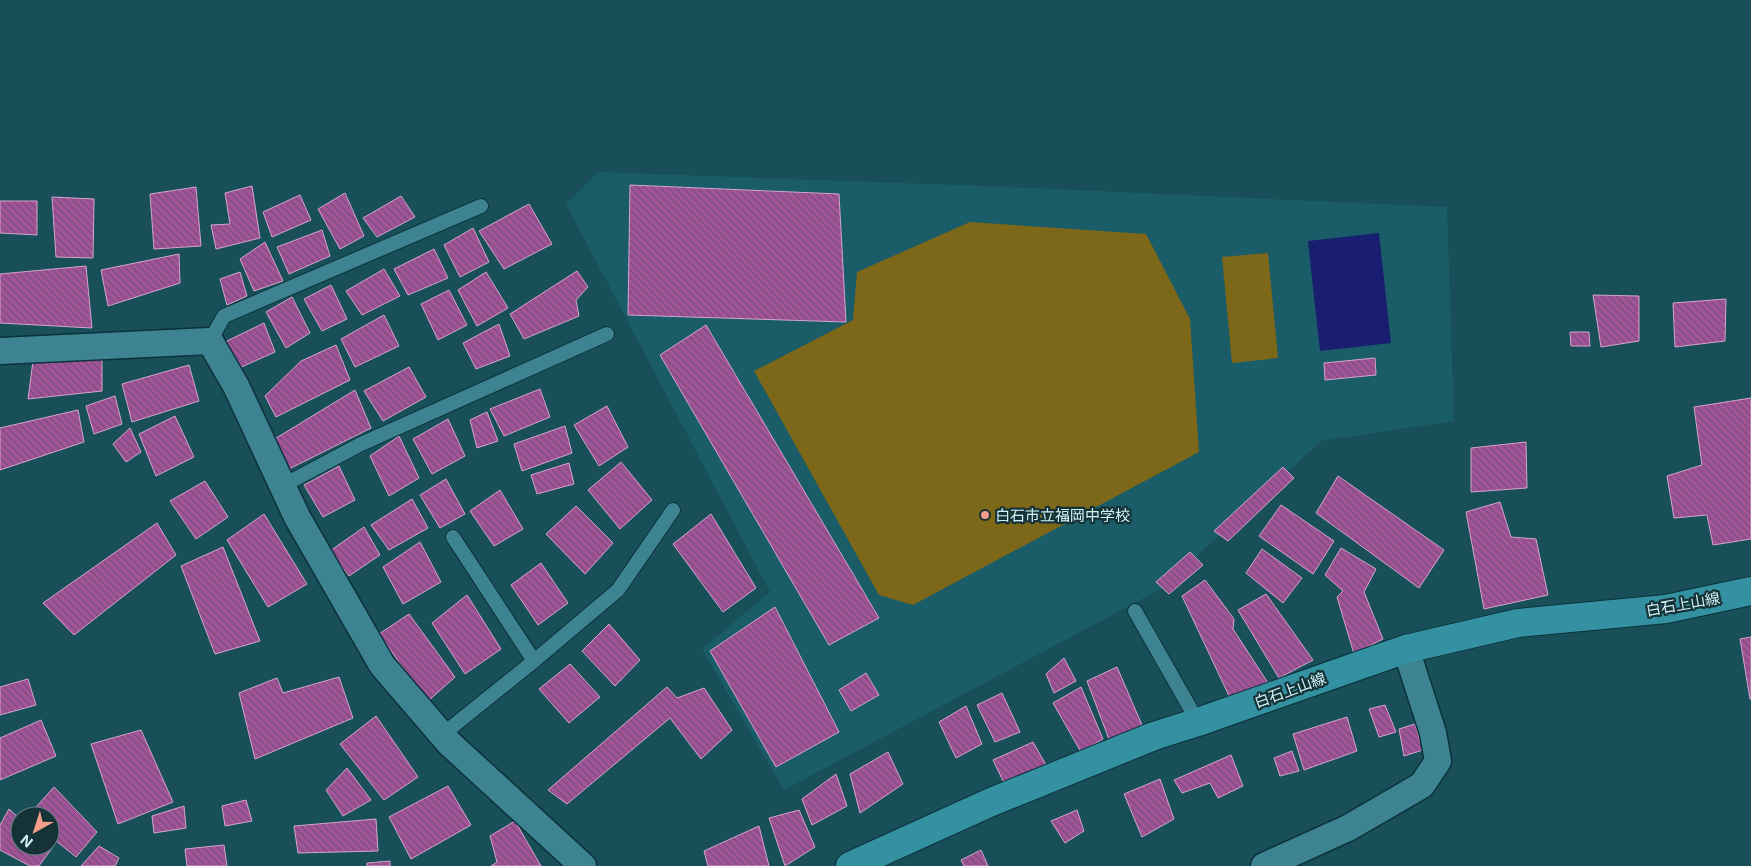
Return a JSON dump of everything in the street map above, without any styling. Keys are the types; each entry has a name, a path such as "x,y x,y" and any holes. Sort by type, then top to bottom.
{"main road":[{"name":"白石上山線","path":"850,866 989,803 1154,736 1406,649 1518,624 1666,609 1751,591"}],"street":[{"path":"0,351 210,341 236,386 297,517 382,665 449,744 583,866"},
{"path":"1264,866 1348,828 1422,785 1438,761 1433,733 1406,649"}],"lane":[{"path":"210,341 224,316 481,206"},
{"path":"282,486 360,444 607,334"},
{"path":"442,735 618,590 673,510"},
{"path":"453,537 534,661"},
{"path":"1135,611 1198,722"}],"shaded area":[{"name":"白石市立福岡中学校","path":"598,172 987,186 1447,207 1454,421 1321,441 1161,589 784,790 702,649 770,592 566,204"},
{"path":"970,222 1146,234 1190,319 1199,452 913,605 879,595 754,371 853,320 857,272"},
{"path":"1379,233 1391,343 1320,351 1308,241"},
{"path":"1268,253 1278,358 1232,363 1222,257"}],"building":[{"path":"630,185 839,194 846,322 628,315"},
{"path":"252,186 260,238 216,249 211,225 230,224 225,193"},
{"path":"196,187 201,246 154,249 150,194"},
{"path":"345,193 364,236 340,249 318,209"},
{"path":"300,195 311,220 272,237 263,212"},
{"path":"401,196 415,217 377,237 363,218"},
{"path":"52,197 94,199 93,258 56,257"},
{"path":"0,201 37,201 37,235 0,233"},
{"path":"529,204 552,244 504,269 479,231"},
{"path":"473,228 489,262 460,277 444,245"},
{"path":"322,230 330,256 289,274 277,247"},
{"path":"265,242 283,281 254,291 240,259"},
{"path":"434,249 448,278 408,295 394,269"},
{"path":"179,254 180,283 108,306 101,270"},
{"path":"86,266 92,328 0,323 0,274"},
{"path":"384,269 400,296 362,315 346,291"},
{"path":"577,271 588,287 576,300 579,316 524,339 510,314"},
{"path":"240,272 247,296 227,305 220,279"},
{"path":"486,272 508,308 477,326 458,290"},
{"path":"331,285 347,319 322,331 304,299"},
{"path":"449,290 467,325 438,340 421,304"},
{"path":"1593,295 1639,296 1639,341 1601,347"},
{"path":"292,297 310,333 286,348 266,312"},
{"path":"1726,299 1725,341 1675,347 1673,303"},
{"path":"384,315 399,346 355,367 341,339"},
{"path":"264,323 275,352 237,369 227,341"},
{"path":"499,324 510,356 476,369 463,343"},
{"path":"706,325 879,618 829,645 660,355"},
{"path":"1570,332 1589,332 1590,346 1571,346"},
{"path":"336,345 350,380 276,417 265,396 301,361"},
{"path":"102,358 102,391 28,399 33,361"},
{"path":"1375,358 1376,375 1325,380 1324,363"},
{"path":"189,365 199,401 132,422 122,384"},
{"path":"409,367 426,397 383,421 364,391"},
{"path":"540,389 550,417 504,436 490,409"},
{"path":"355,390 371,428 287,470 273,440"},
{"path":"115,396 122,424 94,434 86,406"},
{"path":"1751,398 1751,539 1713,545 1707,515 1674,518 1667,476 1702,465 1694,407"},
{"path":"607,406 628,447 599,466 574,425"},
{"path":"78,410 84,442 0,470 0,428"},
{"path":"487,412 498,441 477,448 470,420"},
{"path":"175,416 194,457 156,476 139,434"},
{"path":"448,419 465,456 432,474 413,439"},
{"path":"565,426 572,453 522,471 514,444"},
{"path":"130,428 141,452 126,462 113,444"},
{"path":"399,436 419,478 389,496 370,456"},
{"path":"1526,442 1527,488 1471,492 1471,448"},
{"path":"621,462 652,500 620,529 588,490"},
{"path":"569,463 574,484 537,494 531,475"},
{"path":"339,466 355,500 323,517 304,485"},
{"path":"1283,467 1294,478 1228,541 1214,531"},
{"path":"1338,476 1444,550 1419,588 1316,513"},
{"path":"446,479 465,514 440,528 420,495"},
{"path":"205,481 228,517 196,539 170,501"},
{"path":"500,490 523,529 494,546 470,511"},
{"path":"412,499 428,528 389,550 371,525"},
{"path":"1500,502 1511,537 1536,539 1548,595 1484,609 1466,512"},
{"path":"1281,505 1334,541 1313,574 1259,536"},
{"path":"576,506 613,543 585,574 546,534"},
{"path":"264,514 307,584 268,607 227,540"},
{"path":"711,514 756,588 723,612 673,544"},
{"path":"157,523 176,555 74,635 43,603"},
{"path":"364,527 380,555 349,576 330,551"},
{"path":"420,542 441,582 403,604 383,567"},
{"path":"223,547 260,641 215,654 181,566"},
{"path":"1341,548 1376,569 1364,592 1383,639 1354,654 1337,597 1343,591 1325,575"},
{"path":"1262,549 1302,578 1283,603 1246,573"},
{"path":"1190,552 1203,565 1169,594 1156,582"},
{"path":"541,563 568,603 538,625 511,585"},
{"path":"1205,580 1234,619 1233,629 1268,683 1230,698 1182,596"},
{"path":"1266,594 1313,660 1279,678 1238,610"},
{"path":"467,595 501,649 465,674 432,623"},
{"path":"775,607 839,732 776,767 710,651"},
{"path":"409,614 455,677 427,702 379,634"},
{"path":"609,624 640,660 615,686 582,651"},
{"path":"1751,637 1751,699 1750,699 1740,639"},
{"path":"1064,658 1076,681 1054,693 1046,674"},
{"path":"570,664 600,697 569,723 539,689"},
{"path":"1117,667 1142,725 1110,742 1087,681"},
{"path":"866,673 879,695 851,711 839,690"},
{"path":"339,677 353,718 255,759 239,693 277,678 283,693"},
{"path":"28,679 36,705 0,715 0,687"},
{"path":"667,687 677,698 704,688 732,730 701,759 670,718 567,804 548,790"},
{"path":"1081,687 1103,739 1081,752 1053,703"},
{"path":"1002,693 1020,732 995,742 977,705"},
{"path":"1385,705 1396,732 1379,737 1369,709"},
{"path":"966,706 982,744 956,758 939,722"},
{"path":"376,716 418,777 384,800 340,744"},
{"path":"1347,717 1357,751 1304,770 1293,734"},
{"path":"41,720 56,756 0,780 0,738"},
{"path":"1415,724 1423,750 1404,756 1399,729"},
{"path":"141,730 173,802 118,824 91,744"},
{"path":"1033,742 1046,765 1005,785 993,760"},
{"path":"1292,751 1299,771 1280,776 1274,758"},
{"path":"888,752 903,784 860,813 850,774"},
{"path":"1231,755 1243,786 1218,798 1210,783 1182,793 1174,780"},
{"path":"347,768 371,800 343,816 326,790"},
{"path":"836,774 847,806 812,825 802,799"},
{"path":"1160,779 1174,819 1142,837 1124,794"},
{"path":"448,786 471,825 411,859 389,817"},
{"path":"54,787 97,832 76,857 60,844 60,806 37,806"},
{"path":"246,800 252,821 225,826 222,806"},
{"path":"184,806 186,828 154,833 152,816"},
{"path":"9,809 10,855 0,850 0,825"},
{"path":"799,810 815,847 785,866 769,818"},
{"path":"1077,810 1084,831 1065,843 1051,821"},
{"path":"376,819 378,851 298,853 294,826"},
{"path":"515,821 541,866 491,866 497,862 490,836"},
{"path":"759,826 769,866 708,866 704,851"},
{"path":"224,845 227,866 187,866 185,849"},
{"path":"99,846 119,858 115,866 81,866"},
{"path":"981,850 988,866 964,866 961,860"},
{"path":"11,856 46,856 39,866 30,866"},
{"path":"390,861 390,866 367,866 367,863"}],"place":[{"name":"白石市立福岡中学校","path":"985,515"}]}
